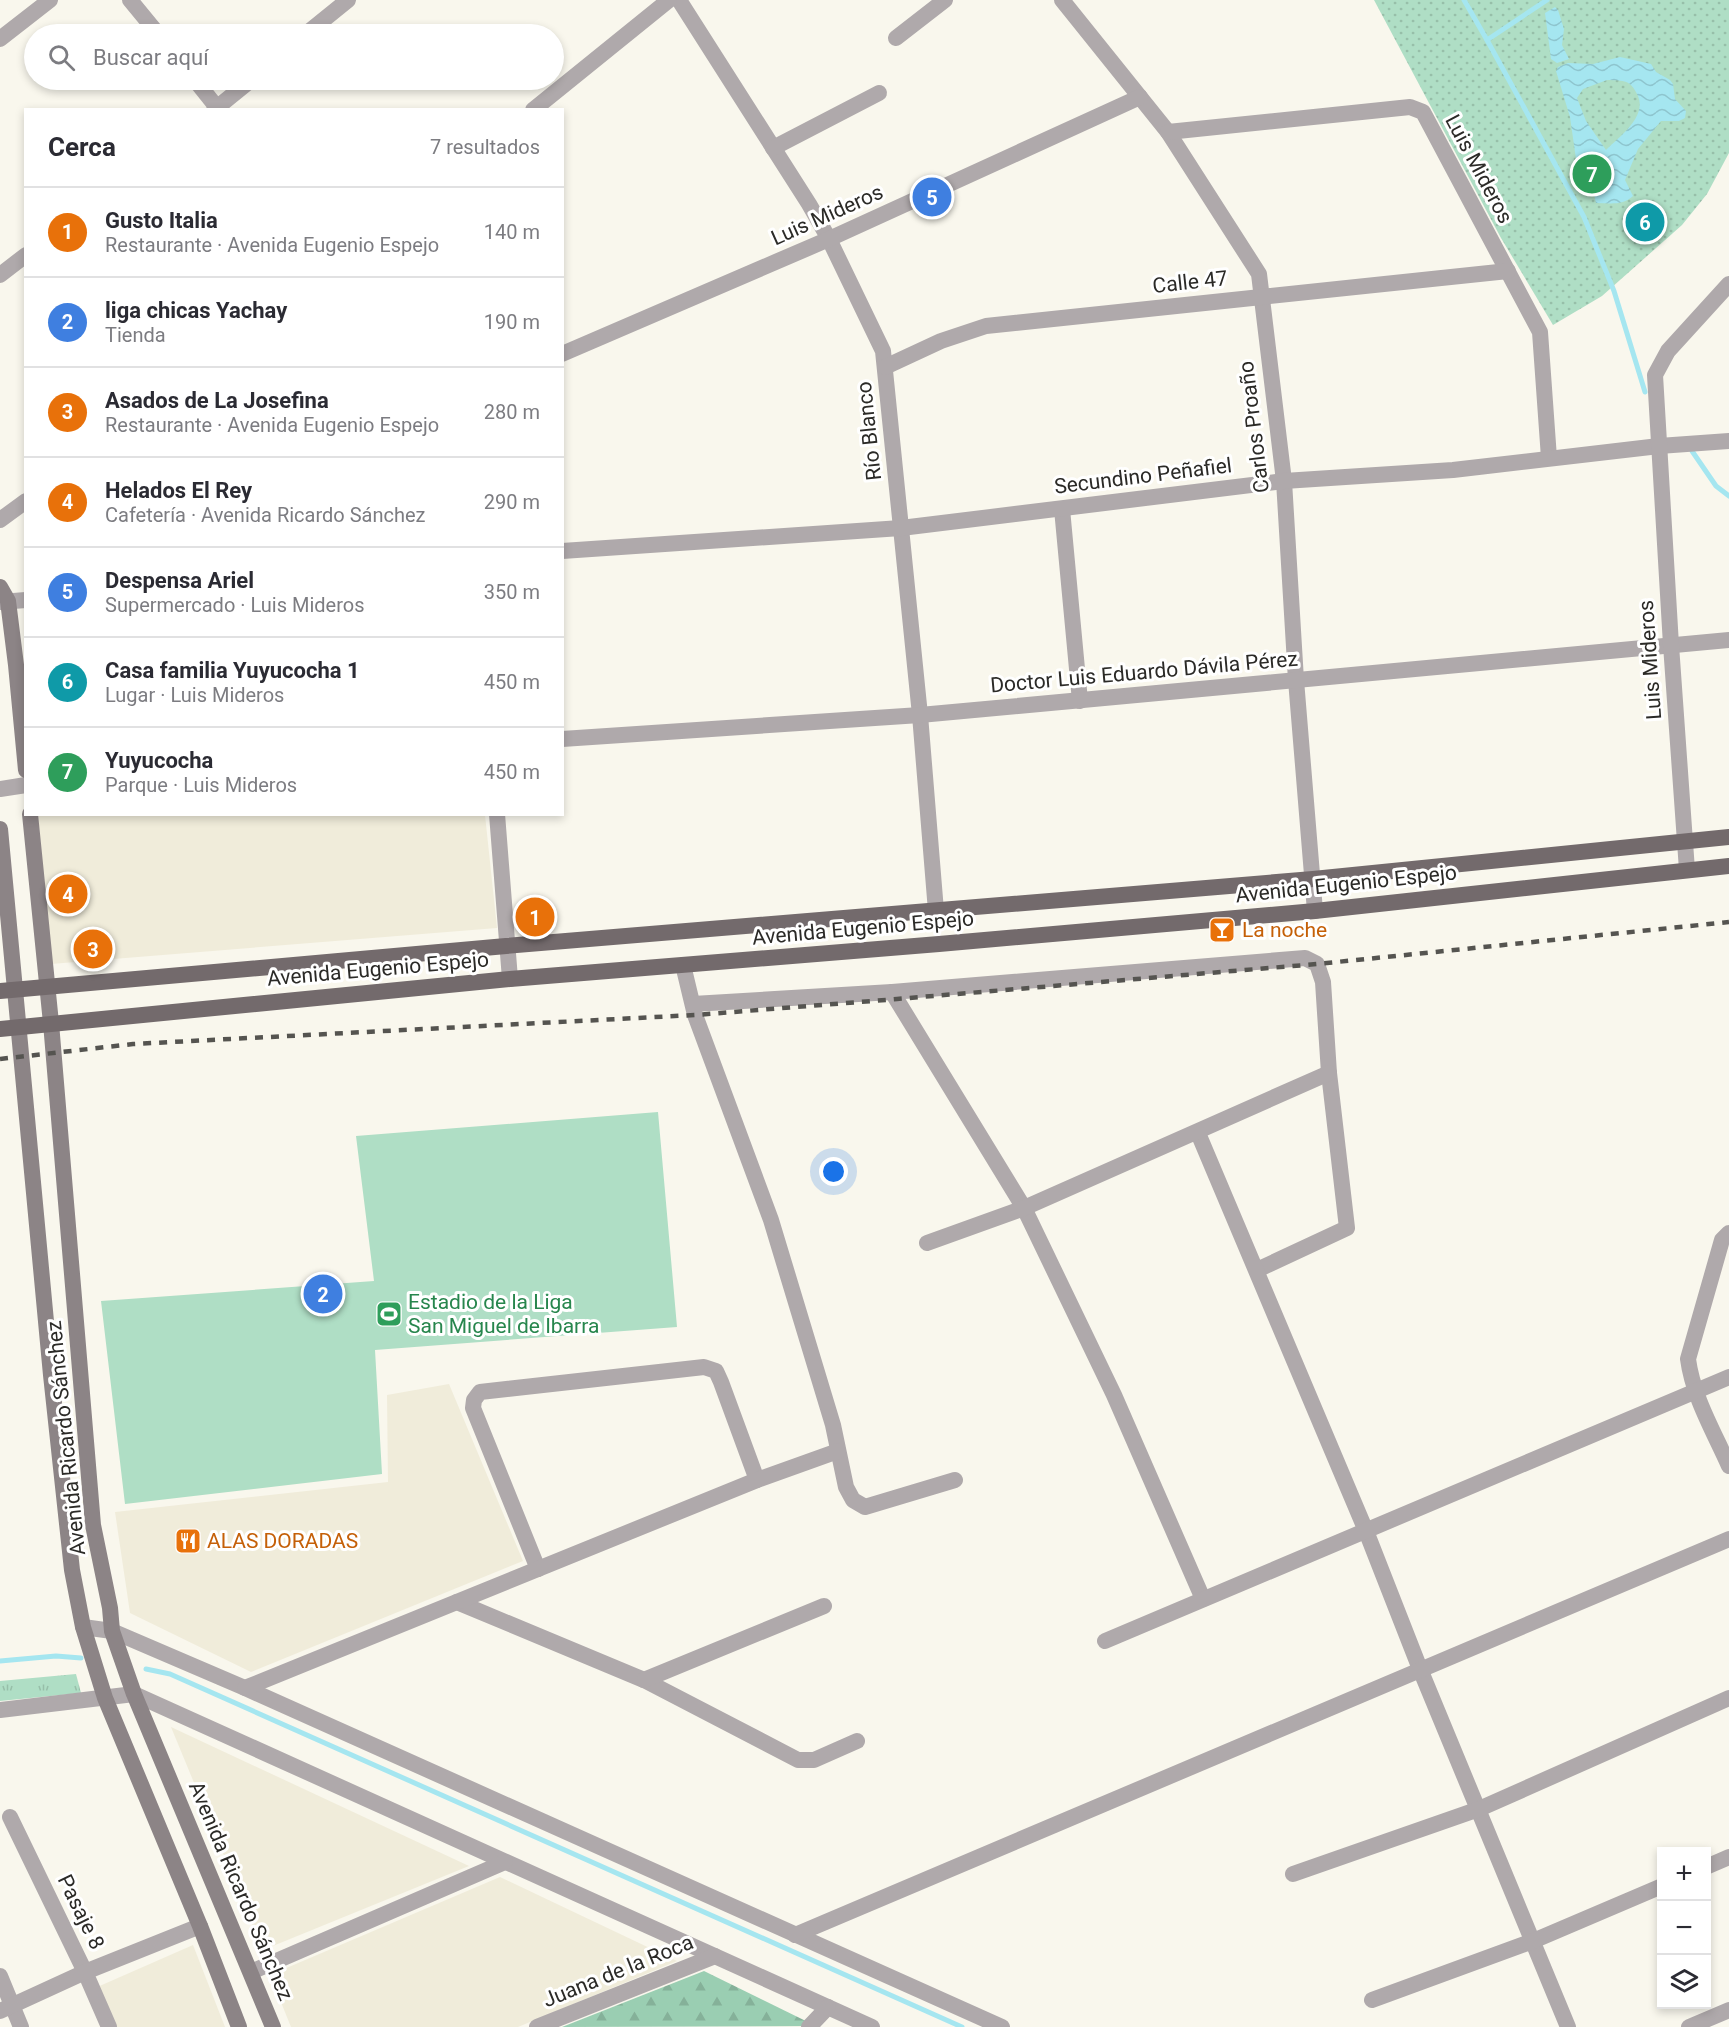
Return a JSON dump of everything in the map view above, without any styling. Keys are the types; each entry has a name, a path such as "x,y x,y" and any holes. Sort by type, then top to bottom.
{"main road":[{"path":"3,597 16,665 24,749"},
{"name":"Avenida Ricardo Sánchez","path":"30,816 51,1023 93,1525 110,1608 112,1631 134,1694 273,2027"},
{"name":"Avenida Ricardo Sánchez","path":"0,829 8,991 19,1027 53,1398 72,1570 83,1627 105,1698 200,1926 239,2027"},
{"name":"Avenida Eugenio Espejo","path":"8,991 506,946 1313,879 1729,837"},
{"name":"Avenida Eugenio Espejo","path":"0,1029 510,979 1315,911 1729,866"}],"street":[{"path":"0,39 50,0"},
{"path":"130,0 150,24"},
{"path":"318,24 348,0"},
{"path":"564,85 669,0"},
{"name":"Río Blanco","path":"679,0 829,239 883,351 920,715 936,911"},
{"path":"896,38 945,0"},
{"name":"Carlos Proaño","path":"1062,0 1168,132 1258,274 1284,481 1296,680 1315,911"},
{"path":"202,90 215,108"},
{"path":"217,108 238,90"},
{"path":"535,108 558,90"},
{"path":"773,148 879,93"},
{"name":"Luis Mideros","path":"564,353 829,239 1140,97"},
{"name":"Luis Mideros","path":"1168,132 1410,107 1423,112 1540,332 1549,458"},
{"path":"0,275 24,257"},
{"name":"Calle 47","path":"885,368 941,341 986,326 1508,271"},
{"name":"Luis Mideros","path":"1688,870 1671,645 1655,375 1668,351 1729,284"},
{"name":"Secundino Peñafiel","path":"564,550 901,528 1284,481 1453,470 1659,446 1729,441"},
{"path":"0,520 24,502"},
{"path":"1062,509 1080,700"},
{"path":"3,597 24,600"},
{"name":"Doctor Luis Eduardo Dávila Pérez","path":"564,739 920,715 1729,640"},
{"path":"0,789 24,785"},
{"path":"497,816 510,979"},
{"path":"693,1004 892,992 1305,958 1317,964 1323,982 1329,1073 1347,1228 1257,1270"},
{"path":"683,965 693,1004 771,1220 833,1425 846,1487 853,1500 865,1507 954,1479"},
{"path":"892,992 1024,1208 1114,1395 1203,1599"},
{"path":"927,1243 1024,1208 1198,1133 1329,1073"},
{"path":"1198,1133 1366,1531 1420,1669 1568,2027"},
{"path":"1729,1233 1722,1240 1688,1359 1690,1375 1696,1391 1729,1466"},
{"path":"538,1569 473,1407 474,1400 480,1392 704,1367 716,1371 719,1377 757,1480"},
{"path":"1104,1641 1729,1377"},
{"path":"245,1688 757,1480 838,1451"},
{"path":"795,1935 1729,1539"},
{"path":"457,1602 644,1680 798,1760 814,1760 857,1741"},
{"path":"644,1680 824,1606"},
{"path":"83,1627 112,1631 245,1688 1002,2027"},
{"path":"0,1710 134,1694 872,2027"},
{"path":"1293,1874 1479,1809 1729,1698"},
{"name":"Pasaje 8","path":"10,1818 85,1972 109,2027"},
{"path":"1711,1865 1729,1857"},
{"path":"250,1972 505,1862"},
{"path":"1372,2000 1533,1941 1657,1888"},
{"path":"6,2008 85,1972 200,1926"},
{"name":"Juana de la Roca","path":"537,2027 715,1956"},
{"path":"0,1976 6,2008 21,2027"},
{"path":"809,2027 828,2007"},
{"path":"1689,2027 1729,2010"}],"shaded area":[{"path":"38,816 485,816 497,928 51,964"},
{"path":"449,1384 523,1561 251,1672 130,1613 115,1512 388,1482 387,1395"},
{"path":"171,1727 469,1866 263,1950"},
{"path":"500,1877 677,1961 518,2027 291,2027 270,1975"},
{"path":"193,1945 225,2027 111,2027 95,1988"}],"green space":[{"path":"1374,0 1729,0 1729,153 1707,194 1682,225 1602,296 1553,325 1501,238"},
{"name":"Estadio de la Liga San Miguel de Ibarra","path":"658,1112 677,1327 375,1350 382,1474 125,1504 101,1301 374,1281 356,1136"},
{"path":"76,1674 81,1693 0,1701 0,1681"},
{"path":"704,1971 816,2026 562,2027"}],"water":[{"path":"1555,7 1564,29 1562,45 1569,59 1557,63 1551,59 1545,13"},
{"path":"1620,57 1651,64 1656,72 1673,84 1675,99 1686,111 1685,118 1679,121 1661,121 1638,149 1625,180 1633,196 1620,203 1596,203 1589,171 1576,159 1570,117 1556,71 1558,67 1568,63 1593,64","holes":["1607,80 1623,81 1632,86 1640,104 1639,111 1630,126 1606,150 1586,121 1577,98 1583,89"]}],"waterway":[{"path":"1464,0 1584,217 1614,291 1645,392"},
{"path":"1487,40 1547,0"},
{"path":"1692,451 1716,486 1729,496"},
{"path":"0,1661 56,1656 81,1658"},
{"path":"146,1669 170,1674 962,2027"}],"railway":[{"path":"0,1059 133,1044 695,1015 897,999 1317,964 1729,922"}],"place":[{"name":"Yuyucocha","path":"1592,174"},
{"name":"Despensa Ariel","path":"932,197"},
{"name":"Casa familia Yuyucocha 1","path":"1645,222"},
{"name":"Helados El Rey","path":"68,894"},
{"name":"Gusto Italia","path":"535,917"},
{"name":"La noche","path":"1222,930"},
{"name":"Asados de La Josefina","path":"93,949"},
{"name":"liga chicas Yachay","path":"323,1294"},
{"name":"Estadio de la Liga San Miguel de Ibarra","path":"389,1314"},
{"name":"ALAS DORADAS","path":"188,1541"}]}
